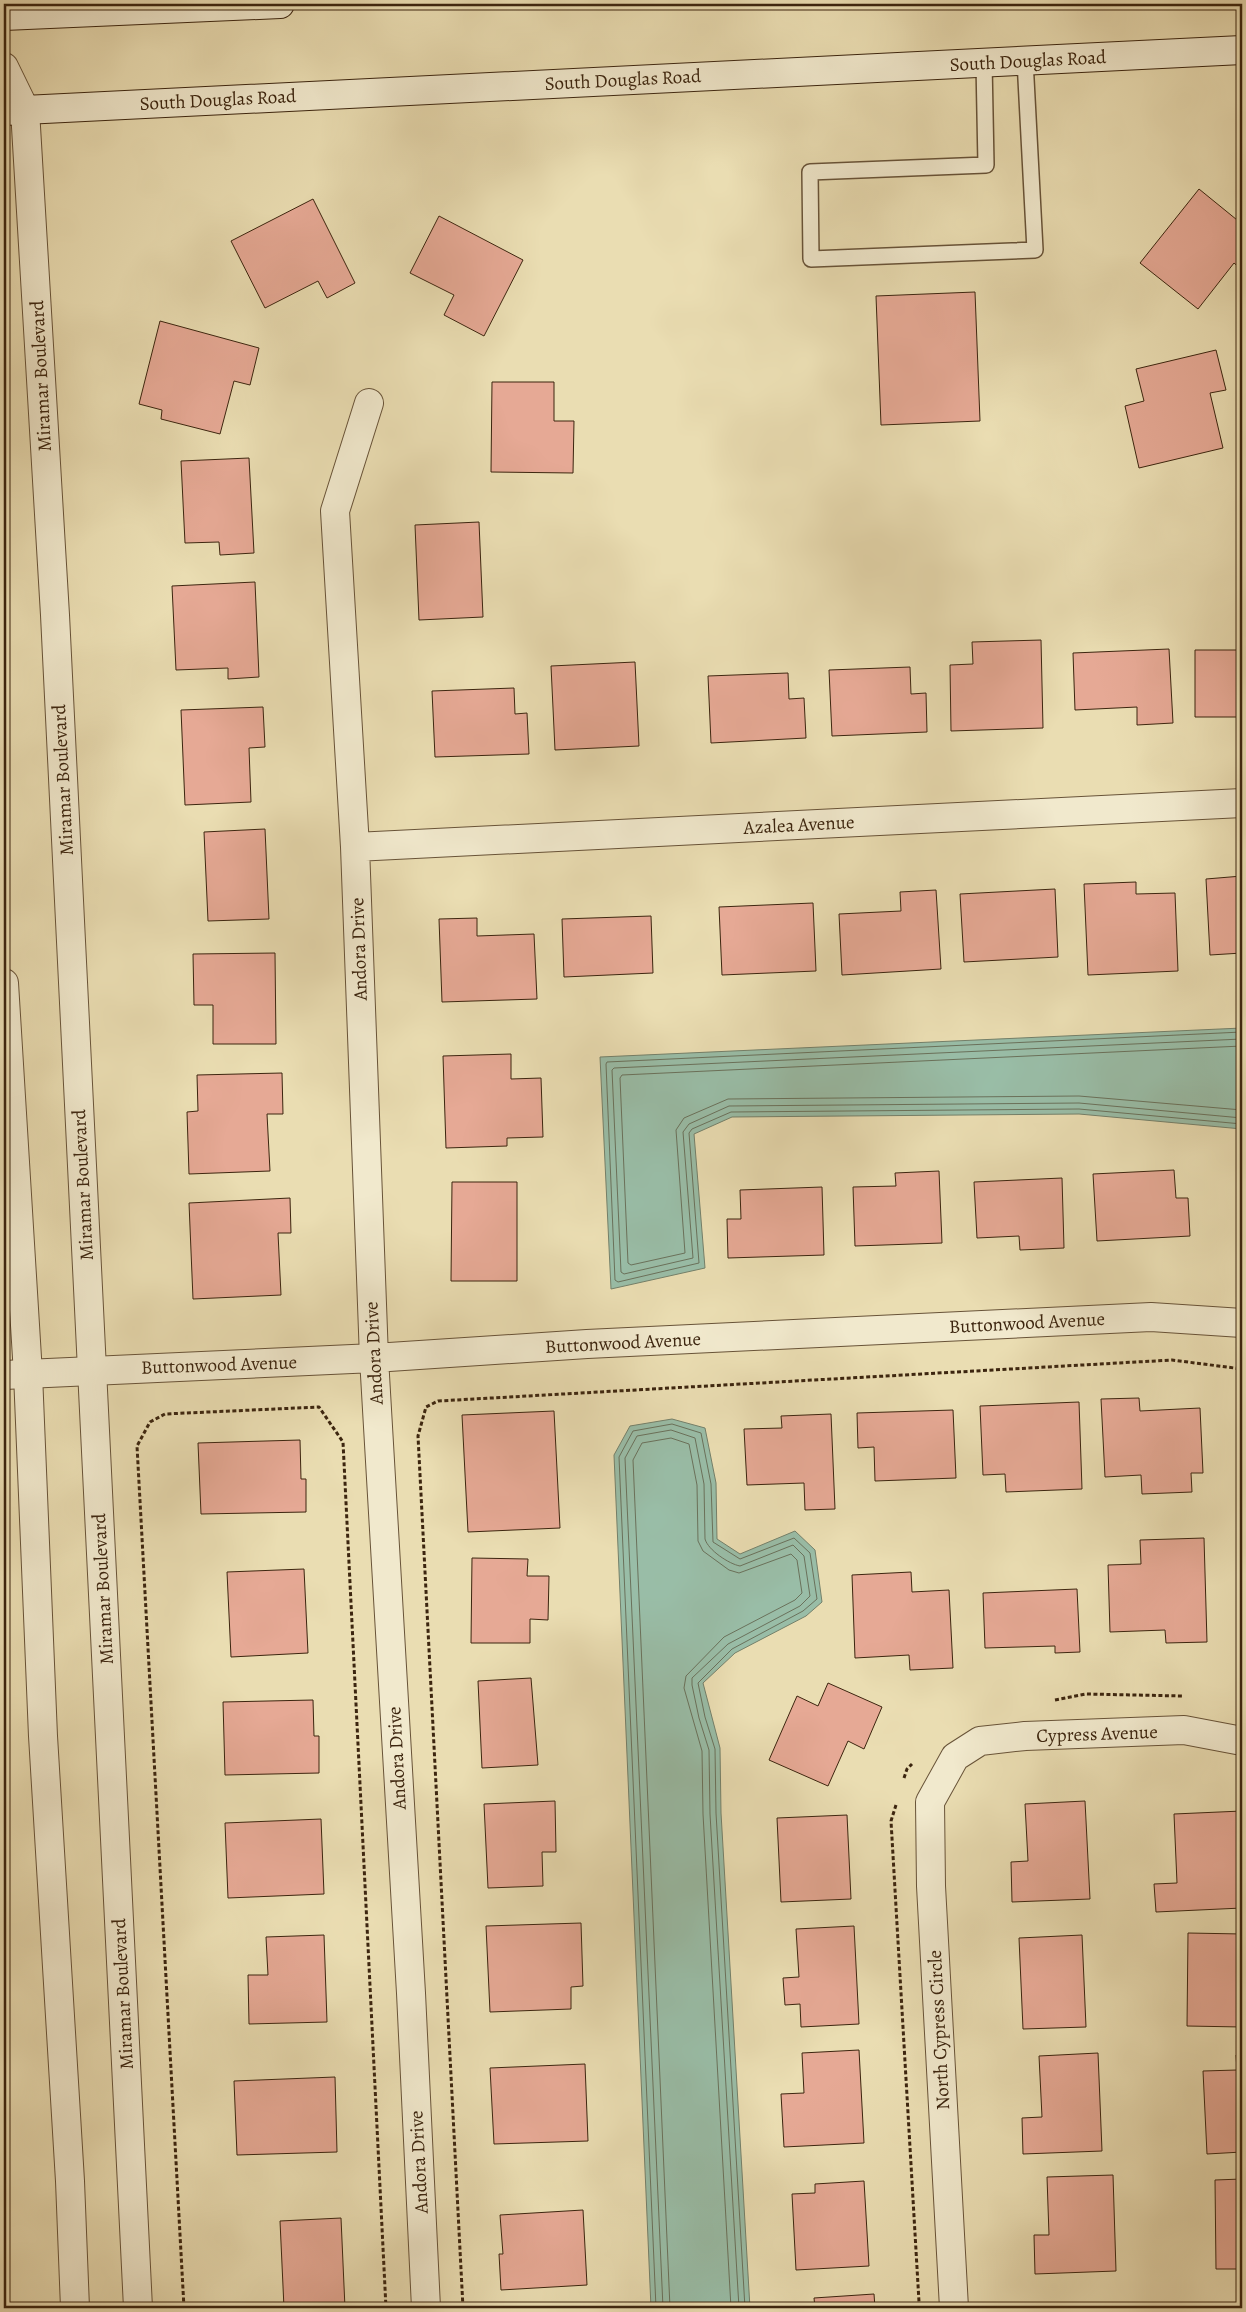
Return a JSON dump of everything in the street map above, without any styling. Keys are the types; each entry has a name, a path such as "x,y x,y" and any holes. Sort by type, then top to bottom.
{"street":[{"path":"4,16 280,4"},
{"name":"South Douglas Road","path":"15,110 1242,50"},
{"name":"Miramar Boulevard","path":"4,67 15,110 55,615 138,2308"},
{"name":"Andora Drive","path":"369,403 335,511 355,847 374,1358 411,1993 426,2308"},
{"name":"Azalea Avenue","path":"355,847 1242,803"},
{"path":"4,984 16,1374 43,1726 70,2181 75,2308"},
{"name":"Buttonwood Avenue","path":"16,1374 374,1358 587,1344 1151,1317 1242,1323"},
{"name":"Cypress Avenue","path":"955,1757 980,1741 1025,1736 1184,1730 1242,1741"},
{"name":"North Cypress Circle","path":"954,2308 931,1886 930,1802 955,1757"}],"lane":[{"path":"984,63 986,165 810,172 811,258 1034,250 1025,60"}],"path":[{"path":"463,2308 418,1436 426,1407 438,1401 1172,1360 1242,1369"},
{"path":"184,2308 137,1446 150,1422 165,1414 320,1407 343,1442 386,2308"},
{"path":"1047,1702 1086,1694 1186,1696"},
{"path":"901,1787 907,1770 915,1760"},
{"path":"896,1804 891,1821 919,2308"}],"water":[{"path":"1242,1028 1242,1129 1079,1114 732,1117 694,1134 705,1268 611,1289 600,1057"},
{"path":"672,1419 705,1428 716,1483 717,1539 740,1554 795,1531 815,1550 822,1602 806,1616 735,1653 703,1683 720,1748 721,1813 750,2308 651,2308 614,1455 630,1426"}],"building":[{"path":"1199,189 1242,224 1242,270 1234,263 1198,309 1140,263"},
{"path":"313,199 355,283 327,298 318,281 265,308 231,241"},
{"path":"439,216 523,260 484,336 444,315 454,295 410,273"},
{"path":"975,292 980,421 881,425 876,296"},
{"path":"160,321 259,348 250,385 234,381 220,434 161,419 162,410 139,404"},
{"path":"1216,350 1226,390 1210,393 1223,448 1139,468 1125,406 1144,401 1136,369"},
{"path":"492,382 554,382 554,421 574,421 573,473 491,472"},
{"path":"249,458 254,553 220,555 219,542 185,543 181,461"},
{"path":"479,522 483,617 419,620 415,525"},
{"path":"255,582 259,677 228,679 228,668 176,670 172,586"},
{"path":"1041,640 1043,728 951,731 950,665 973,664 972,642"},
{"path":"1169,649 1173,723 1137,725 1137,707 1075,710 1073,653"},
{"path":"1195,650 1242,650 1242,717 1195,717"},
{"path":"635,662 639,746 555,750 551,666"},
{"path":"910,667 911,694 926,693 927,732 832,736 829,670"},
{"path":"788,673 789,699 804,698 806,738 711,743 708,676"},
{"path":"514,688 515,714 527,713 529,754 435,757 432,691"},
{"path":"263,707 265,747 249,748 251,802 185,805 181,710"},
{"path":"265,829 269,919 208,921 204,832"},
{"path":"1242,876 1242,953 1210,955 1206,879"},
{"path":"1136,882 1136,894 1175,893 1178,971 1088,975 1084,884"},
{"path":"1055,889 1058,957 964,962 960,894"},
{"path":"936,890 941,969 842,975 839,914 901,911 900,892"},
{"path":"813,903 816,971 722,975 719,907"},
{"path":"651,916 653,973 564,977 562,919"},
{"path":"477,918 477,936 534,934 537,999 442,1002 439,919"},
{"path":"275,953 276,1044 213,1044 213,1005 194,1005 193,954"},
{"path":"511,1054 511,1079 541,1078 543,1137 507,1138 507,1146 446,1148 443,1056"},
{"path":"282,1073 283,1114 267,1114 270,1171 189,1174 187,1112 198,1111 197,1075"},
{"path":"1174,1170 1176,1198 1188,1198 1190,1236 1097,1241 1093,1174"},
{"path":"939,1171 942,1243 855,1246 853,1187 896,1186 895,1173"},
{"path":"1062,1178 1064,1248 1020,1250 1019,1236 977,1238 974,1182"},
{"path":"452,1182 517,1182 517,1281 451,1281"},
{"path":"822,1187 824,1255 728,1258 727,1219 741,1219 740,1190"},
{"path":"290,1198 291,1233 278,1233 281,1295 193,1299 189,1203"},
{"path":"1139,1398 1140,1411 1200,1408 1203,1473 1191,1473 1192,1492 1142,1494 1141,1475 1105,1477 1101,1399"},
{"path":"1079,1402 1082,1489 1006,1492 1005,1474 983,1475 980,1406"},
{"path":"953,1410 956,1478 875,1481 874,1447 858,1448 857,1413"},
{"path":"554,1411 560,1528 468,1532 462,1415"},
{"path":"831,1414 835,1509 805,1510 804,1483 747,1485 744,1429 782,1428 781,1416"},
{"path":"300,1440 301,1479 306,1479 306,1512 201,1514 198,1443"},
{"path":"1204,1538 1207,1642 1166,1643 1165,1630 1110,1632 1108,1565 1141,1564 1140,1540"},
{"path":"472,1558 528,1559 527,1576 549,1576 548,1620 530,1619 530,1643 471,1643"},
{"path":"304,1569 308,1653 231,1657 227,1572"},
{"path":"911,1572 912,1592 949,1590 953,1668 910,1670 909,1655 855,1658 852,1575"},
{"path":"1077,1589 1080,1652 1055,1653 1055,1646 985,1648 983,1593"},
{"path":"1242,1614 1242,1658 1237,1657"},
{"path":"531,1678 538,1765 482,1768 478,1681"},
{"path":"828,1683 882,1707 864,1749 848,1741 828,1786 769,1760 797,1696 818,1706"},
{"path":"313,1700 314,1736 319,1736 319,1773 225,1775 223,1702"},
{"path":"555,1801 556,1852 542,1852 543,1886 488,1888 484,1804"},
{"path":"1085,1801 1090,1899 1012,1902 1011,1862 1028,1861 1025,1804"},
{"path":"1242,1811 1242,1908 1156,1912 1154,1884 1177,1883 1174,1814"},
{"path":"847,1815 851,1899 781,1902 777,1818"},
{"path":"321,1819 324,1894 228,1898 225,1823"},
{"path":"581,1923 583,1986 571,1987 571,2009 490,2012 486,1926"},
{"path":"854,1926 859,2024 801,2027 800,2004 785,2005 783,1978 799,1977 796,1929"},
{"path":"1188,1933 1242,1934 1242,2027 1187,2026"},
{"path":"324,1935 327,2022 249,2024 248,1975 268,1975 266,1937"},
{"path":"1082,1935 1086,2027 1023,2029 1019,1938"},
{"path":"859,2050 864,2143 784,2147 781,2094 804,2093 802,2053"},
{"path":"1098,2053 1102,2151 1023,2154 1022,2118 1042,2117 1039,2056"},
{"path":"1242,2054 1242,2152 1207,2154 1203,2071 1237,2070 1236,2055"},
{"path":"585,2064 588,2141 494,2144 490,2068"},
{"path":"335,2077 337,2152 237,2155 234,2081"},
{"path":"1113,2175 1116,2271 1035,2274 1034,2235 1049,2235 1047,2177"},
{"path":"1242,2179 1242,2269 1216,2269 1215,2180"},
{"path":"864,2181 869,2266 796,2270 792,2194 815,2193 815,2184"},
{"path":"583,2210 587,2285 501,2290 499,2254 503,2254 500,2215"},
{"path":"341,2218 345,2308 284,2308 280,2221"},
{"path":"874,2294 875,2308 815,2308 814,2298"},
{"path":"1109,2303 1109,2308 1042,2308 1042,2306"},
{"path":"1242,2304 1242,2308 1218,2308 1218,2305"}]}
